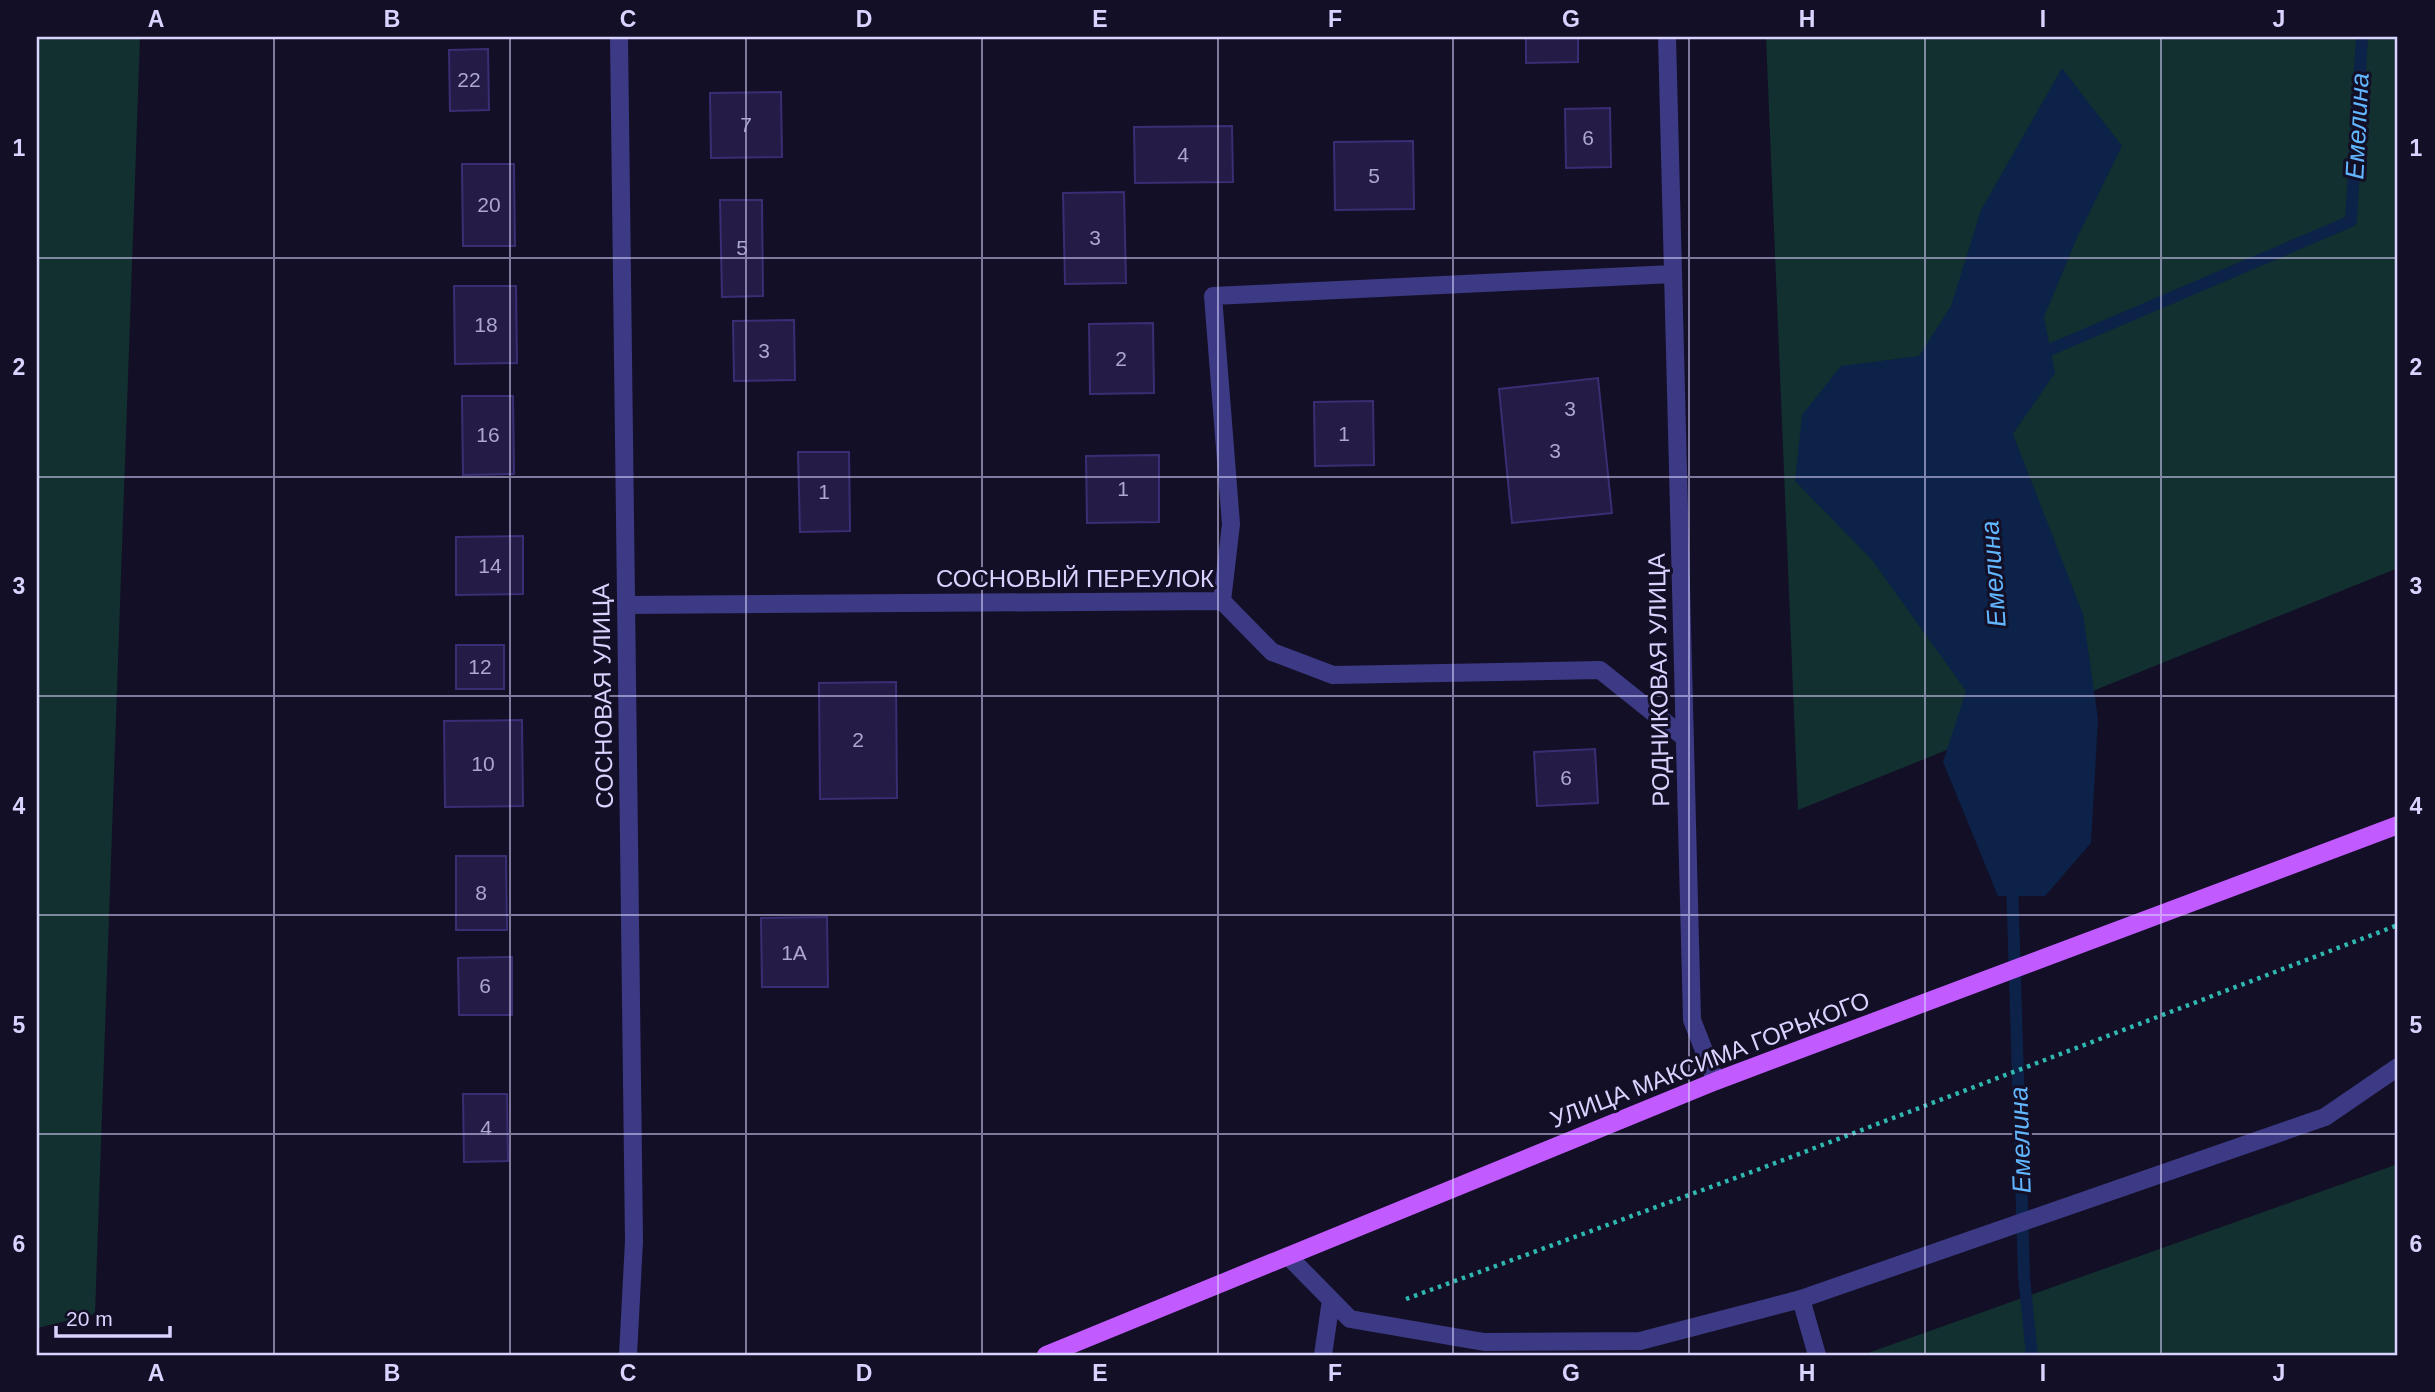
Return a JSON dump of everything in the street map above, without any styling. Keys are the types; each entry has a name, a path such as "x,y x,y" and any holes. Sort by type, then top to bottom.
{"main road":[{"name":"УЛИЦА МАКСИМА ГОРЬКОГО","path":"1046,1355 1716,1081 2398,825"}],"street":[{"name":"СОСНОВАЯ УЛИЦА","path":"619,37 634,1241 628,1355"},
{"name":"РОДНИКОВАЯ УЛИЦА","path":"1667,37 1692,1020 1716,1081"},
{"path":"1222,601 1231,524 1213,296 1673,274"},
{"name":"СОСНОВЫЙ ПЕРЕУЛОК","path":"626,605 1222,601 1272,652 1332,675 1600,670 1685,738"},
{"path":"1288,1256 1350,1319 1484,1349 1640,1341 1801,1299 2325,1117 2398,1067"},
{"path":"1801,1299 1816,1355"},
{"path":"1323,1355 1331,1300"}],"path":[{"path":"1402,1300 1757,1170 2398,925"}],"green space":[{"path":"37,37 140,37 95,1314 37,1328"},
{"path":"1766,37 2398,37 2398,568 1798,810"},
{"path":"2398,1164 2398,1355 1868,1353"}],"water":[{"path":"2062,68 2122,146 2077,238 2044,317 2055,373 2013,434 2083,614 2098,719 2091,843 2045,896 1998,896 1943,762 1966,691 1872,560 1795,481 1802,415 1841,366 1919,356 1951,306 1981,210"}],"building":[{"path":"1526,37 1578,37 1578,62 1526,63"},
{"path":"488,49 489,110 450,111 449,50"},
{"path":"781,92 782,157 711,158 710,93"},
{"path":"1610,108 1611,167 1566,168 1565,109"},
{"path":"1232,126 1233,182 1135,183 1134,127"},
{"path":"1413,141 1414,209 1335,210 1334,142"},
{"path":"462,164 514,164 515,246 463,246"},
{"path":"1124,192 1126,283 1065,284 1063,193"},
{"path":"720,200 762,200 763,296 722,297"},
{"path":"454,286 516,286 517,363 455,364"},
{"path":"794,320 795,380 734,381 733,321"},
{"path":"1153,323 1154,393 1090,394 1089,324"},
{"path":"1598,378 1612,513 1512,523 1499,389"},
{"path":"462,396 513,396 514,474 463,475"},
{"path":"1373,401 1374,465 1315,466 1314,402"},
{"path":"798,452 849,452 850,531 800,532"},
{"path":"1159,455 1159,522 1087,523 1086,456"},
{"path":"523,536 523,594 456,595 456,537"},
{"path":"456,645 504,645 504,689 456,689"},
{"path":"896,682 897,798 820,799 819,683"},
{"path":"522,720 523,806 445,807 444,721"},
{"path":"1595,749 1598,803 1537,806 1534,752"},
{"path":"456,856 506,856 507,930 456,930"},
{"path":"827,917 828,987 762,987 761,918"},
{"path":"512,957 512,1015 459,1015 458,958"},
{"path":"463,1094 507,1094 508,1161 464,1162"}],"waterway":[{"name":"Емелина","path":"2035,356 2351,221 2362,37"},
{"name":"Емелина","path":"2012,880 2024,1277 2032,1355"}]}
